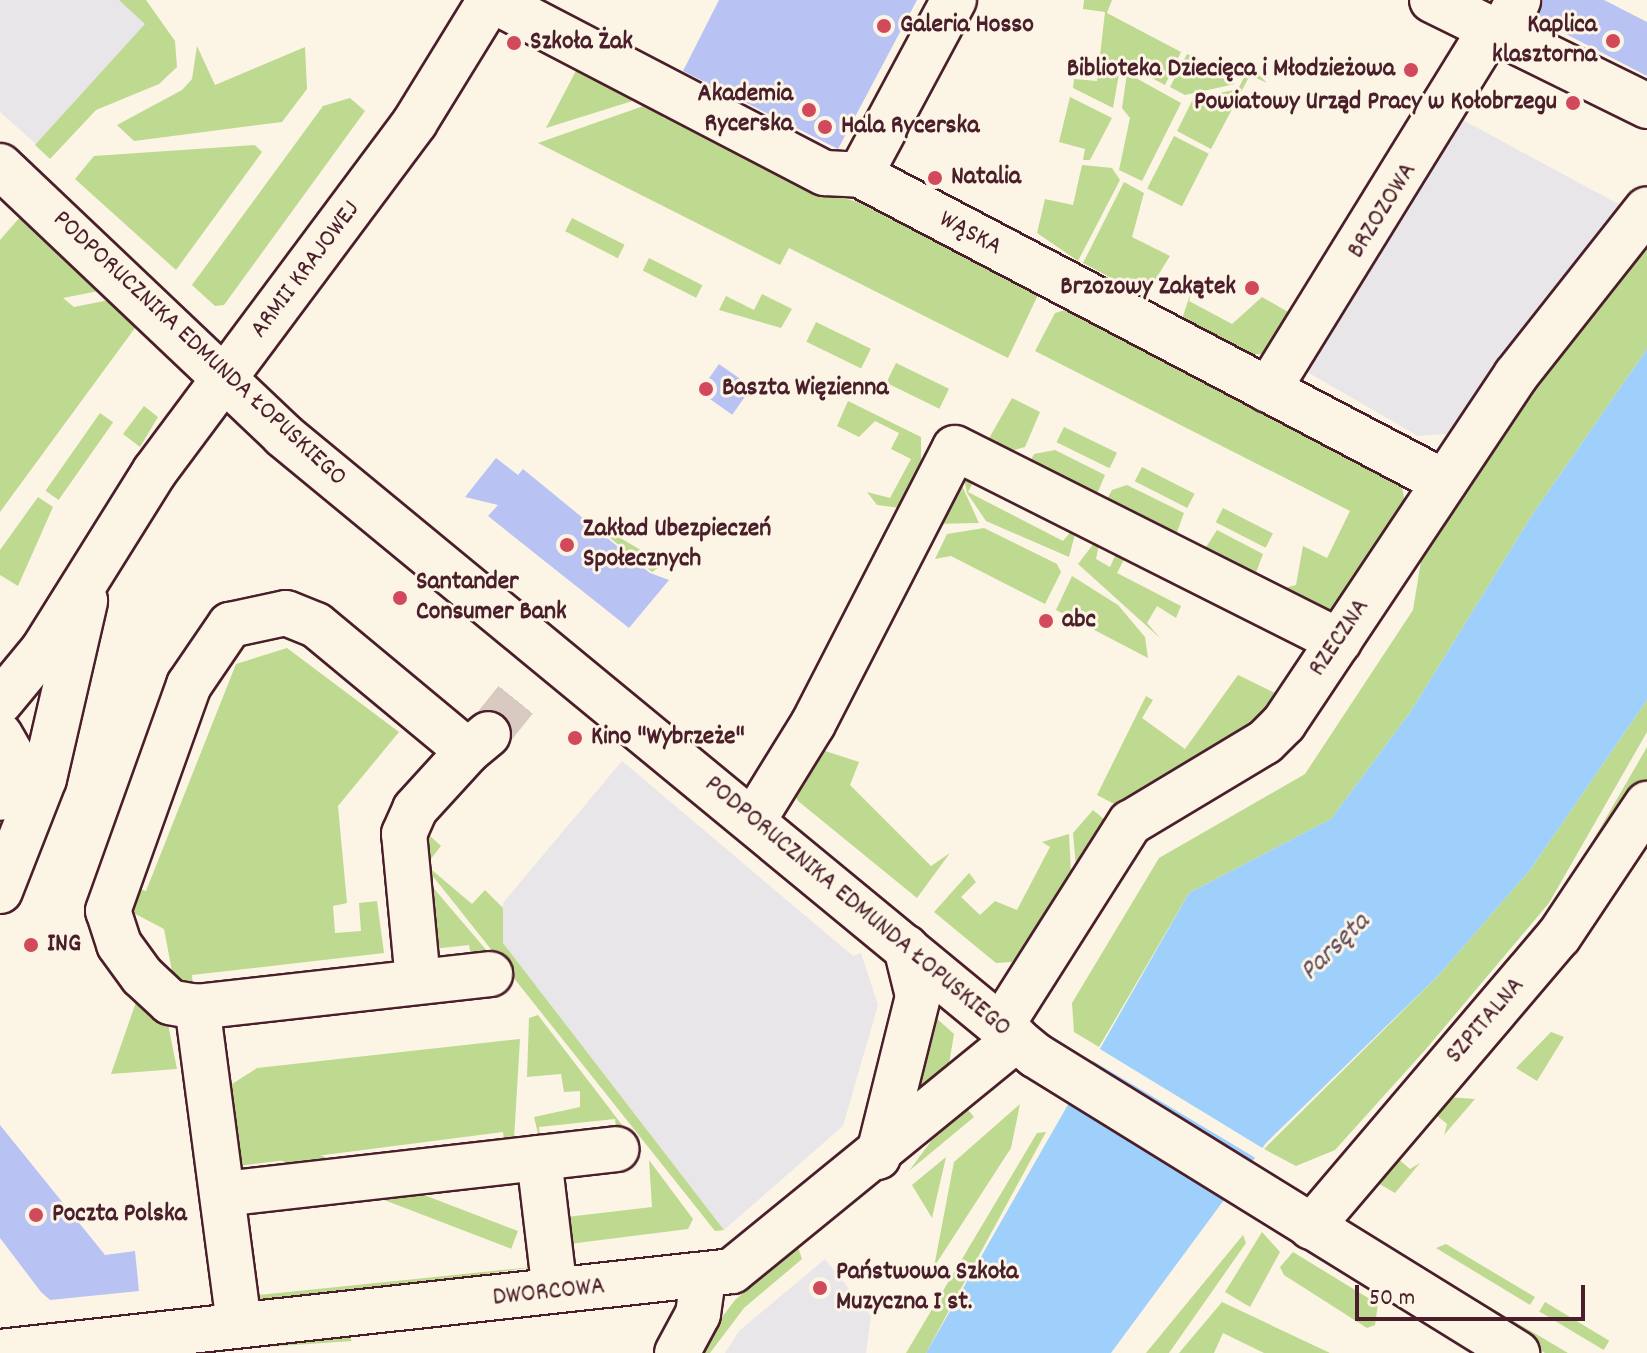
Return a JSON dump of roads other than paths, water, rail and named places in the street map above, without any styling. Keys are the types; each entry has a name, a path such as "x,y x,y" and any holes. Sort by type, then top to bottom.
{"street":[{"name":"WĄSKA","path":"491,0 825,173 860,175 1444,482"},
{"name":"ARMII KRAJOWEJ","path":"0,702 33,665 90,575 230,370 415,122 491,0"},
{"path":"860,175 954,0"},
{"path":"1432,0 1503,21 1647,106"},
{"name":"BRZOZOWA","path":"1268,390 1503,21"},
{"name":"PODPORUCZNIKA EDMUNDA ŁOPUSKIEGO","path":"0,166 230,370 283,435 1009,1032 1070,1080 1311,1227 1492,1346"},
{"name":"RZECZNA","path":"1009,1032 1121,833 1275,734 1538,343 1647,209"},
{"path":"753,821 813,724 955,448 1339,641"},
{"name":"ARMII KRAJOWEJ","path":"6,766 90,575"},
{"name":"ARMII KRAJOWEJ","path":"0,891 44,779 90,575"},
{"path":"418,981 404,834 415,809 478,742 300,617 249,616 217,638 189,685 108,911 119,944 142,976 170,1002 197,1007 490,974"},
{"name":"SZPITALNA","path":"1311,1227 1559,936 1647,804"},
{"path":"878,1157 918,996 906,947"},
{"path":"197,1007 237,1309"},
{"name":"DWORCOWA","path":"0,1352 703,1277 746,1263 878,1157 1009,1032"},
{"path":"223,1194 616,1149"},
{"path":"539,1158 553,1276"},
{"path":"677,1353 698,1314 703,1277"}],"water":[{"name":"Parsęta","path":"1647,349 1647,700 1530,870 1438,976 1266,1143 1111,1353 926,1353 1189,893 1331,819 1411,711 1532,515"}],"tunnel":[{"path":"488,734 517,698"}],"place":[{"name":"Galeria Hosso","path":"884,26"},
{"name":"Kaplica klasztorna","path":"1613,41"},
{"name":"Szkoła Żak","path":"514,43"},
{"name":"Biblioteka Dziecięca i Młodzieżowa","path":"1411,70"},
{"name":"Powiatowy Urząd Pracy w Kołobrzegu","path":"1573,103"},
{"name":"Akademia Rycerska","path":"809,110"},
{"name":"Hala Rycerska","path":"825,127"},
{"name":"Natalia","path":"935,178"},
{"name":"Brzozowy Zakątek","path":"1252,288"},
{"name":"Baszta Więzienna","path":"706,389"},
{"name":"Zakład Ubezpieczeń Społecznych","path":"567,545"},
{"name":"Santander Consumer Bank","path":"400,598"},
{"name":"abc","path":"1046,621"},
{"name":"Kino \"Wybrzeże\"","path":"575,738"},
{"name":"ING","path":"31,945"},
{"name":"Poczta Polska","path":"36,1215"},
{"name":"Państwowa Szkoła Muzyczna I st.","path":"820,1288"}]}
